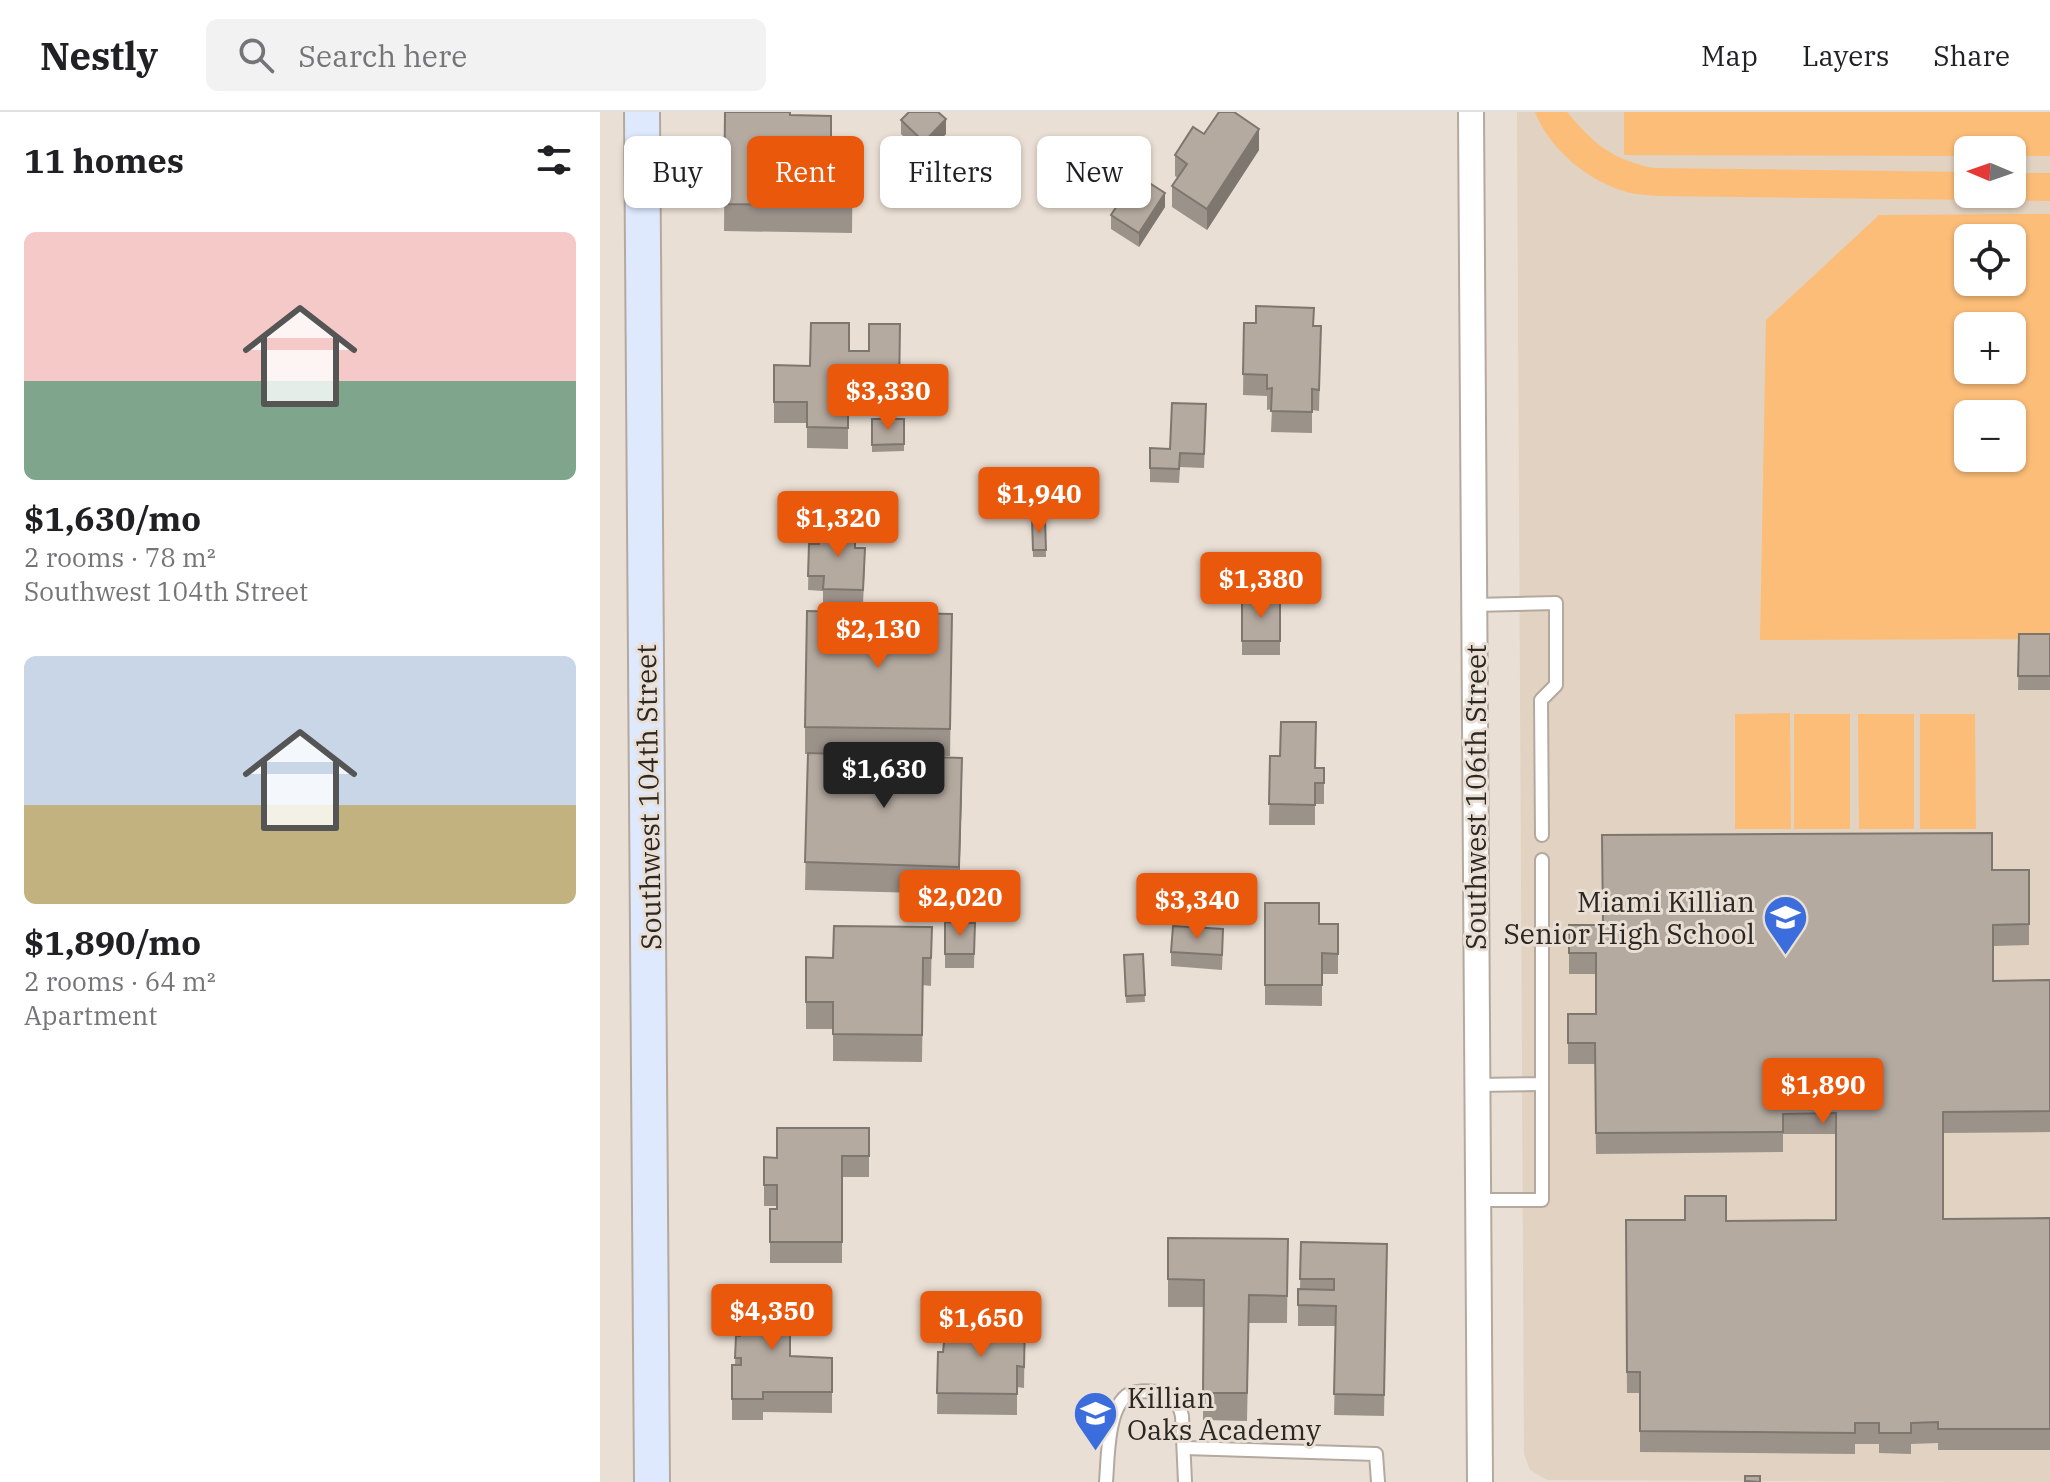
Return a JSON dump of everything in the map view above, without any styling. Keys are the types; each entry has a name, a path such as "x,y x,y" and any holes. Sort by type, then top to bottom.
{"street":[{"name":"Southwest 104th Street","path":"642,112 652,1482"},
{"name":"Southwest 106th Street","path":"1471,112 1480,1482"}],"lane":[{"path":"1474,605 1556,603 1556,685 1541,700 1542,835"},
{"path":"1478,1200 1542,1200 1542,860"},
{"path":"1477,1085 1542,1084"},
{"path":"1106,1482 1109,1437 1119,1406 1127,1395 1139,1391 1174,1397 1180,1405 1185,1482"},
{"path":"1185,1448 1376,1454 1378,1482"}],"shaded area":[{"name":"Miami Killian Senior High School","path":"1517,112 2050,112 2050,1482 1547,1480 1530,1470 1524,1454"},
{"path":"1535,112 1567,112 1604,149 1653,168 1954,172 1954,200 1635,194 1612,187 1585,172 1560,151"},
{"path":"1624,112 2050,112 2050,156 2026,156 2026,136 1954,136 1954,156 1624,155"},
{"path":"2026,173 2050,173 2050,201 2026,201"},
{"path":"2050,214 2050,639 1760,640 1766,320 1879,215"},
{"path":"1790,713 1791,829 1735,829 1735,714"},
{"path":"1794,714 1850,714 1850,829 1794,829"},
{"path":"1858,714 1914,714 1914,829 1859,829"},
{"path":"1920,714 1975,714 1976,829 1920,829"}],"building":[{"path":"725,112 790,112 790,115 831,116 831,136 747,136 747,204 731,204 731,136 725,136"},
{"path":"909,112 938,112 946,119 930,136 918,136 901,120"},
{"path":"1219,112 1234,112 1259,129 1207,209 1172,186 1187,164 1175,155 1193,127 1204,134"},
{"path":"1151,184 1165,193 1139,233 1111,215 1116,208 1151,208"},
{"path":"1256,306 1314,308 1313,326 1321,326 1319,390 1312,389 1312,412 1271,411 1272,388 1267,389 1267,375 1243,374 1244,323 1256,323"},
{"path":"811,323 849,323 849,351 869,351 869,324 900,324 899,394 848,394 848,428 807,427 807,402 774,402 774,365 810,366"},
{"path":"1172,403 1206,404 1204,454 1180,453 1179,469 1150,468 1150,448 1170,449"},
{"path":"872,419 904,419 904,444 872,445"},
{"path":"1032,519 1045,520 1046,550 1033,550"},
{"path":"820,526 855,527 855,548 865,548 863,590 823,589 824,576 808,576 809,544 819,544"},
{"path":"1242,599 1280,599 1280,641 1242,641"},
{"path":"807,611 952,614 950,729 805,727"},
{"path":"2019,634 2050,634 2050,676 2018,676"},
{"path":"1281,722 1316,722 1315,768 1324,768 1324,783 1315,783 1315,805 1269,804 1270,756 1280,756"},
{"path":"808,753 962,758 959,867 805,862"},
{"path":"1992,833 1992,870 2029,870 2029,924 1993,925 1993,981 2050,980 2050,1111 1943,1112 1943,1219 2050,1218 2050,1429 1938,1429 1938,1422 1911,1423 1911,1433 1879,1433 1879,1423 1855,1423 1855,1433 1640,1431 1640,1372 1627,1372 1626,1220 1685,1220 1685,1196 1726,1196 1726,1221 1836,1220 1836,1113 1783,1114 1783,1132 1596,1133 1595,1043 1568,1043 1568,1014 1596,1014 1596,953 1569,953 1569,925 1603,925 1602,835"},
{"path":"1265,903 1319,903 1319,924 1338,924 1338,954 1322,953 1322,985 1265,985"},
{"path":"945,922 975,923 974,954 945,954"},
{"path":"834,926 932,927 931,958 923,958 922,1035 833,1034 833,1002 806,1002 806,957 833,958"},
{"path":"1173,926 1223,929 1222,955 1171,952"},
{"path":"1143,954 1145,995 1126,996 1124,955"},
{"path":"777,1128 869,1128 869,1156 842,1156 842,1242 770,1242 770,1209 777,1209 777,1185 764,1185 764,1157 777,1158"},
{"path":"1168,1238 1288,1239 1287,1296 1249,1295 1247,1393 1203,1393 1204,1280 1168,1279"},
{"path":"1301,1242 1387,1244 1384,1395 1334,1394 1336,1306 1298,1305 1298,1289 1334,1290 1334,1279 1300,1279"},
{"path":"740,1291 786,1291 786,1331 790,1331 790,1356 832,1358 832,1392 763,1392 763,1399 732,1399 732,1365 741,1365 741,1358 735,1358 736,1336 740,1336"},
{"path":"997,1320 1025,1320 1024,1367 1017,1366 1017,1394 937,1393 938,1352 943,1352 946,1324 974,1325 974,1335 997,1336"},
{"path":"1745,1476 1760,1476 1760,1482 1745,1481"}],"place":[{"name":"Miami Killian Senior High School","path":"1786,956"},
{"name":"Killian Oaks Academy","path":"1096,1452"}]}
